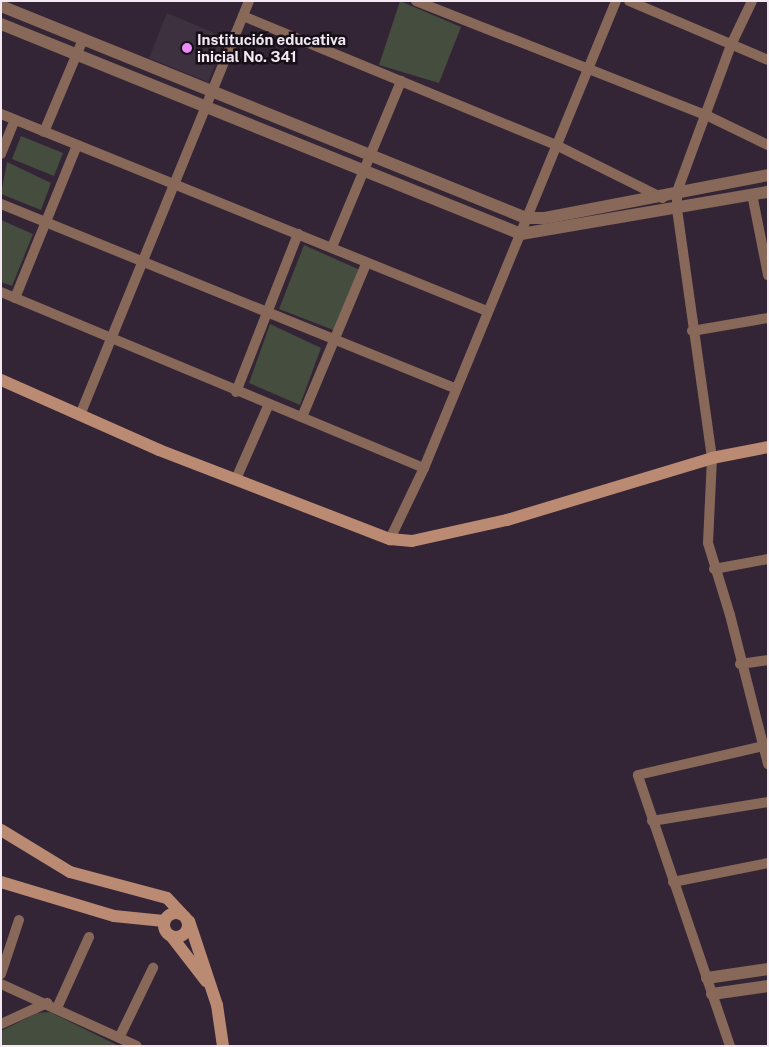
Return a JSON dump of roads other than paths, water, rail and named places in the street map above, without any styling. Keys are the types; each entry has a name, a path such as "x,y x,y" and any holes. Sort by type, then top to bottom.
{"main road":[{"path":"1,380 80,415 236,479 390,539 412,541 507,520 712,458 768,447"},
{"path":"1,830 70,872 167,898 186,917 212,989 224,1046"},
{"path":"1,882 137,920 170,936 181,937 188,930 186,917"},
{"path":"154,895 166,918 170,936 212,989"},
{"path":"137,920 186,917"}],"street":[{"path":"80,415 249,1"},
{"path":"416,1 436,4 708,116 768,146"},
{"path":"390,539 424,468 616,1"},
{"path":"629,1 768,60"},
{"path":"671,210 708,116 731,44 752,1"},
{"path":"1,6 526,218 768,175"},
{"path":"243,16 556,145 662,195 671,210 712,458 708,543 714,569 730,615 740,664 766,745 768,764"},
{"path":"1,24 521,234 768,192"},
{"path":"44,132 83,39"},
{"path":"332,247 401,81"},
{"path":"1,114 332,247 366,264 487,311"},
{"path":"1,154 15,120"},
{"path":"15,298 77,145"},
{"path":"752,194 768,275"},
{"path":"1,204 456,389"},
{"path":"236,392 298,234"},
{"path":"302,417 366,264"},
{"path":"1,292 268,406 302,417 424,468"},
{"path":"692,331 768,318"},
{"path":"236,479 268,406"},
{"path":"714,569 768,559"},
{"path":"740,664 768,660"},
{"path":"730,1046 637,780 642,771 766,745"},
{"path":"652,822 768,802"},
{"path":"673,882 768,863"},
{"path":"1,974 19,920"},
{"path":"57,1008 89,936"},
{"path":"120,1036 153,968"},
{"path":"707,978 768,969"},
{"path":"1,984 120,1036 136,1046"},
{"path":"712,994 768,986"},
{"path":"1,1024 47,1003"}],"place":[{"name":"Institución educativa inicial No. 341","path":"187,48"}]}
